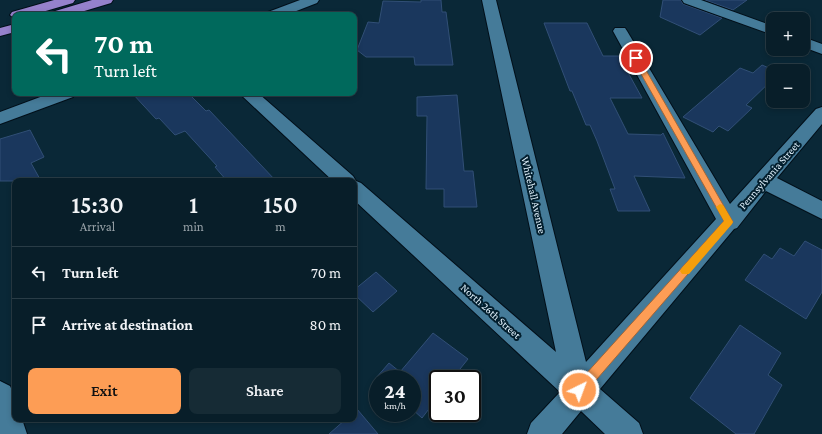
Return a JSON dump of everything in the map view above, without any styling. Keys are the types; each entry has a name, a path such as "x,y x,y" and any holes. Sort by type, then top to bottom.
{"highway":[{"path":"26,12 68,0"},
{"path":"67,12 106,0"},
{"path":"0,20 12,16"},
{"path":"0,32 12,29"}],"street":[{"path":"281,12 312,0"},
{"name":"Whitehall Avenue","path":"489,0 579,390"},
{"path":"689,0 766,28"},
{"path":"620,31 729,222"},
{"path":"810,45 822,49"},
{"path":"0,118 59,96"},
{"path":"251,96 343,178"},
{"name":"Pennsylvania Street","path":"542,434 579,390 729,222 822,113"},
{"path":"764,181 822,211"},
{"name":"North 26th Street","path":"357,191 628,434"},
{"path":"0,396 12,434"}],"building":[{"path":"421,0 441,0 442,12 446,12 453,65 415,65 414,57 366,57 357,50 368,22 379,23 383,1 421,2"},
{"path":"663,0 681,0 683,4 722,18 700,35 660,17"},
{"path":"705,0 747,0 733,10"},
{"path":"544,23 587,23 603,56 619,56 642,98 610,98 628,134 661,135 663,133 685,178 634,176 650,211 618,211 610,189 615,189 597,141 590,125 586,125 572,91 570,91"},
{"path":"762,65 766,67 766,86 746,105 752,108 728,131 719,126 713,132 683,117 740,68 753,73"},
{"path":"457,95 464,171 473,171 477,207 444,207 444,189 426,189 427,116 417,116 417,97"},
{"path":"135,96 191,96 206,111 209,110 273,178 224,178 215,167 217,166 185,131 175,135 159,118 156,119"},
{"path":"30,130 44,157 31,163 39,178 12,178 12,181 0,181 0,139"},
{"path":"805,241 822,250 822,292 806,319 745,280 764,254 772,259 780,248 794,256"},
{"path":"376,272 397,291 373,312 357,297 357,288"},
{"path":"740,325 781,353 768,375 782,385 754,434 736,434 690,398"},
{"path":"433,333 468,359 459,370 429,370 429,409 422,418 421,370 402,370"},
{"path":"389,363 398,370 383,370"},
{"path":"357,409 378,434 329,434 343,422 357,422"}],"slow traffic":[{"path":"685,271 729,222 720,207"}],"route":[{"path":"579,390 729,222 636,58"}]}
